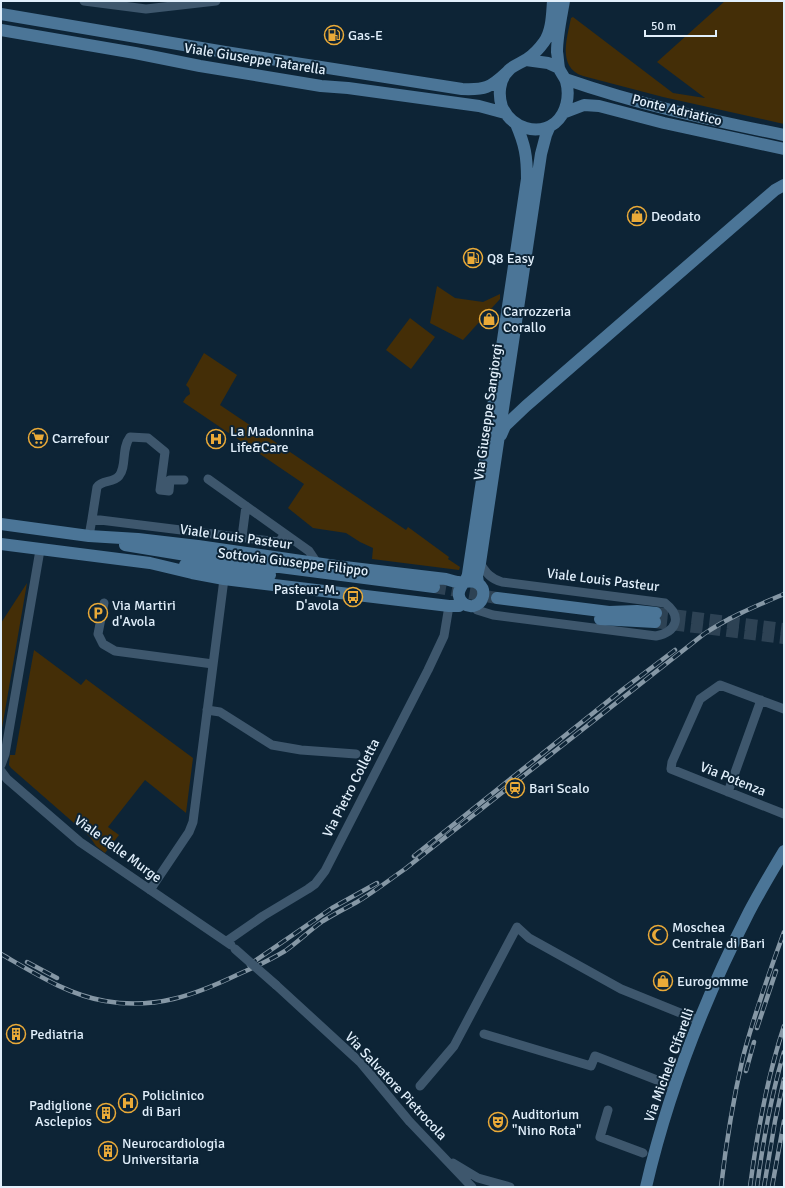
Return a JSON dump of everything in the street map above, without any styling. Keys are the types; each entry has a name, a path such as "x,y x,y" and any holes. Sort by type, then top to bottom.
{"main road":[{"path":"553,1 549,31 545,41 526,60 515,65 507,72 499,92 500,101 505,113 516,124 527,129 549,128 563,113 567,103 568,92 566,80 559,68 557,51 564,1"},
{"name":"Viale Giuseppe Tatarella","path":"1,14 232,53 462,89 483,89 493,85 507,72"},
{"name":"Viale Giuseppe Tatarella","path":"1,30 135,52 200,66 320,86 348,88 479,106 505,113"},
{"path":"526,60 548,63 559,68"},
{"name":"Ponte Adriatico","path":"566,80 651,105 784,135"},
{"name":"Ponte Adriatico","path":"563,113 584,106 599,106 664,123 784,149"},
{"name":"Via Giuseppe Sangiorgi","path":"475,584 468,574 527,179 527,157 525,146 516,124"},
{"name":"Via Giuseppe Sangiorgi","path":"475,584 480,563 541,154 549,128"},
{"path":"498,442 505,426 526,406 775,190 784,185"},
{"path":"505,398 514,405 526,406"},
{"name":"Viale Louis Pasteur","path":"1,524 89,536 138,539 198,546 446,579 460,583 475,584 494,591 610,604 637,611"},
{"name":"Sottovia Giuseppe Filippo","path":"89,536 142,548 433,591 201,566 150,563"},
{"path":"1,544 150,563 224,579 449,606 478,604 483,598 483,590 475,584 460,588 459,592 461,600 469,604"},
{"path":"497,602 609,612 637,611 655,617 607,619 497,602"},
{"name":"Via Michele Cifarelli","path":"646,1187 655,1150 675,1087 700,1021 750,910 784,851"}],"street":[{"path":"84,1 146,9 216,1"},
{"path":"89,536 97,487 100,483 115,480 120,474 126,443 130,437 148,438 165,452 160,490 169,491 170,480 184,480"},
{"path":"208,479 309,551 317,563"},
{"path":"242,537 246,506"},
{"path":"92,518 279,542 285,534"},
{"path":"1,765 5,754 40,550"},
{"name":"Viale Louis Pasteur","path":"469,604 477,610 493,615 656,636 672,630 675,621 675,614 672,608 665,603 502,582 494,580 486,573 480,563"},
{"path":"150,890 189,832 193,822 224,579"},
{"path":"104,603 98,634 103,644 114,651 213,664"},
{"name":"Via Pietro Colletta","path":"227,941 263,916 315,884 324,871 428,670 444,636 449,606"},
{"name":"Via Potenza","path":"761,700 720,685 700,699 672,762 671,769 784,814"},
{"path":"728,792 761,700 784,709"},
{"path":"207,710 220,712 272,745 301,750 356,754"},
{"name":"Viale delle Murge","path":"1,771 8,779 80,842 227,941"},
{"path":"420,1086 454,1046 517,927 529,938 621,988 700,1021"},
{"name":"Via Salvatore Pietrocola","path":"227,941 361,1063 430,1144 472,1187"},
{"path":"484,1034 592,1066 595,1056 675,1087"},
{"path":"608,1110 600,1137 643,1153"},
{"path":"442,1156 478,1178 510,1187"}],"shaded area":[{"path":"725,1 784,1 784,124 663,97 583,76 575,72 567,59 566,43 571,18 573,17 673,93 705,98 657,62"},
{"path":"437,286 455,298 483,302 500,294 500,299 463,340 430,323"},
{"path":"410,318 435,337 411,369 386,350"},
{"path":"204,353 237,375 220,405 406,530 408,527 449,557 448,559 460,567 459,570 372,559 373,548 346,533 313,528 288,508 304,484 183,402 190,394 189,388 186,385"},
{"path":"27,583 1,734 1,623"},
{"path":"34,650 81,685 86,679 193,758 186,813 145,780 108,827 119,835 105,853 96,846 90,837 11,768 9,765 10,755 15,755"}],"tunnel":[{"path":"434,587 497,598"},
{"path":"656,613 784,629"},
{"path":"655,622 784,638"}],"railway":[{"path":"1,954 65,989 105,1001 141,1004 158,1002 174,999 223,982 285,951 323,921 363,898 405,869 704,634 733,617 784,594"},
{"path":"414,856 622,690 675,650"},
{"path":"249,965 332,908 377,883"},
{"path":"721,1187 730,1122 743,1057 767,978 784,932"},
{"path":"27,962 57,978"},
{"path":"757,1028 776,971"},
{"path":"750,1187 763,1106 772,1066 784,1026"},
{"path":"746,1071 754,1042"},
{"path":"757,1187 768,1119 784,1052"},
{"path":"764,1187 775,1121 784,1079"},
{"path":"772,1187 784,1121"}],"place":[{"name":"Gas-E","path":"334,35"},
{"name":"Deodato","path":"637,216"},
{"name":"Q8 Easy","path":"473,258"},
{"name":"Carrozzeria Corallo","path":"489,319"},
{"name":"Carrefour","path":"38,438"},
{"name":"La Madonnina Life&Care","path":"216,439"},
{"name":"Pasteur-M. D'avola","path":"353,597"},
{"name":"Via Martiri d'Avola","path":"98,613"},
{"name":"Bari Scalo","path":"515,788"},
{"name":"Moschea Centrale di Bari","path":"658,935"},
{"name":"Eurogomme","path":"663,981"},
{"name":"Pediatria","path":"16,1034"},
{"name":"Policlinico di Bari","path":"128,1103"},
{"name":"Padiglione Asclepios","path":"106,1113"},
{"name":"Auditorium \"Nino Rota\"","path":"498,1122"},
{"name":"Neurocardiologia Universitaria","path":"108,1151"}]}
